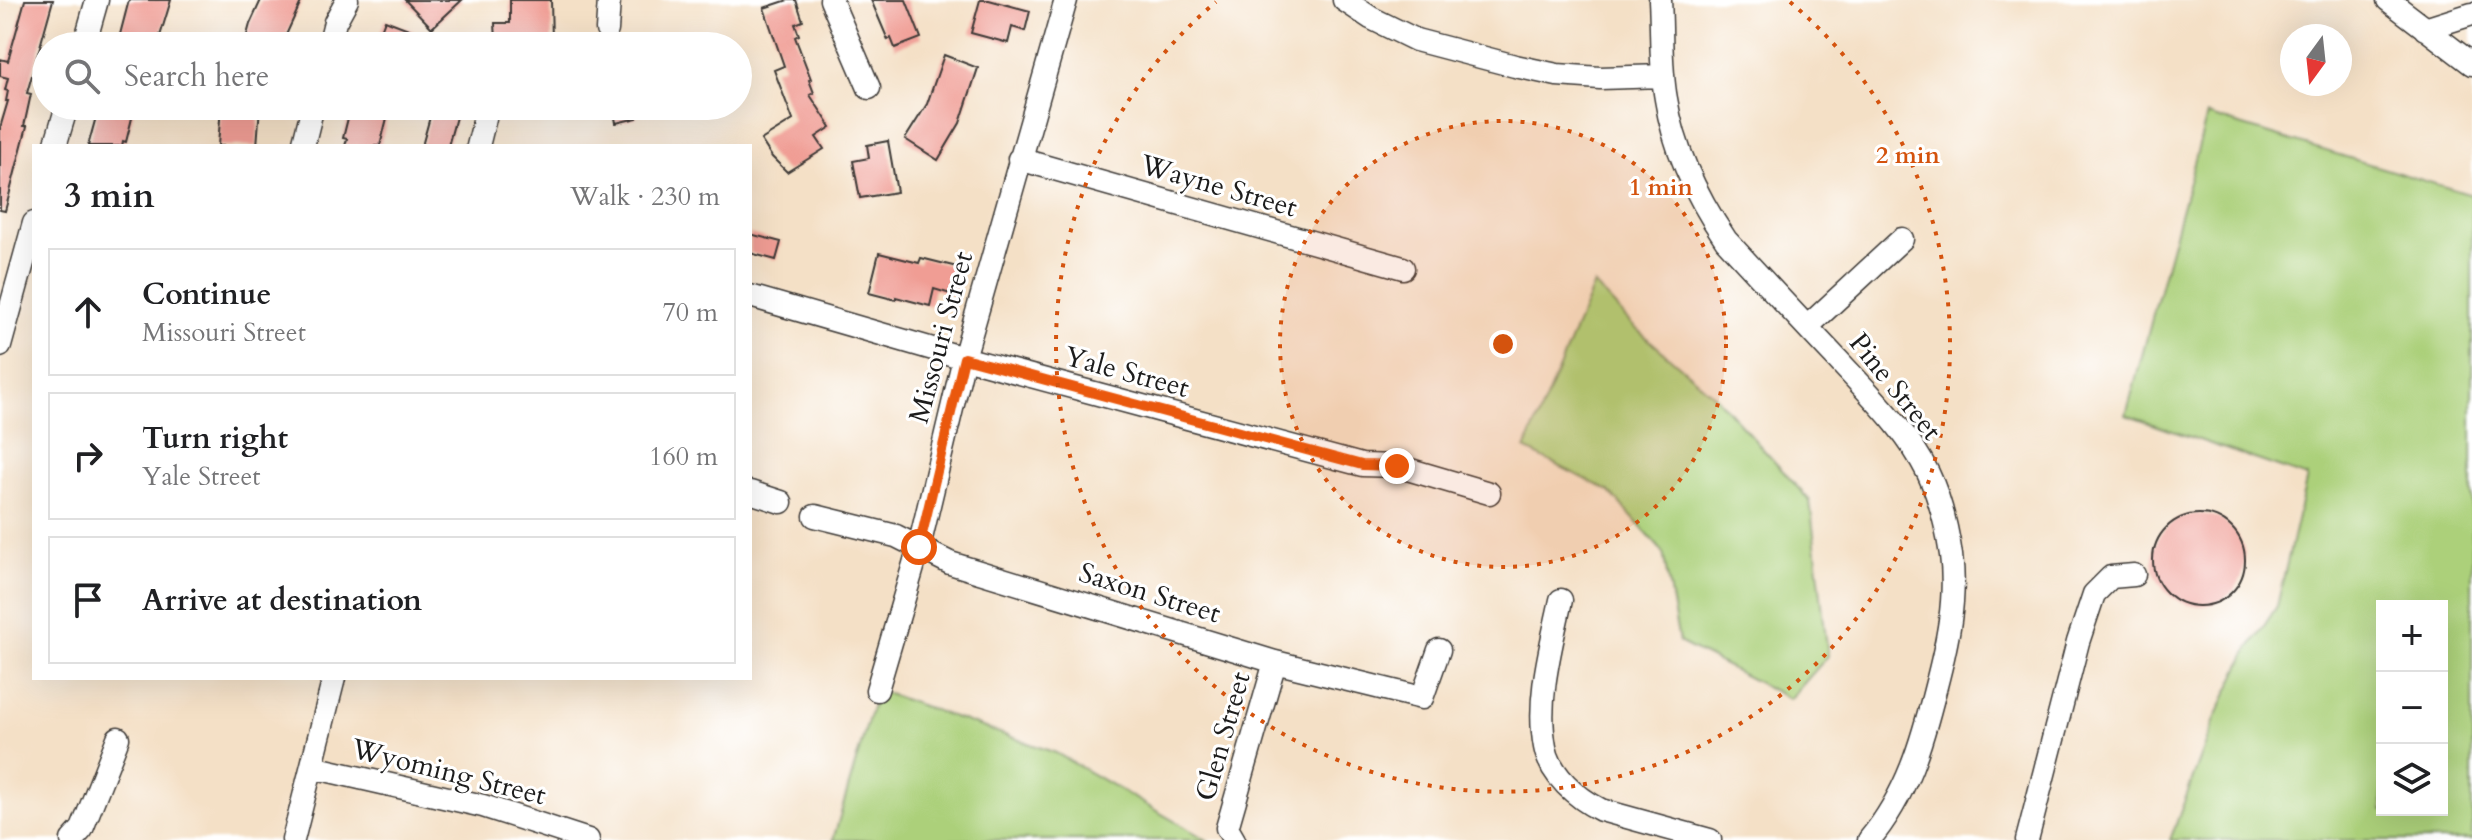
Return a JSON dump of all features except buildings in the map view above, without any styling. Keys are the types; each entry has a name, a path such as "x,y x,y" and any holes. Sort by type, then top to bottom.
{"street":[{"path":"88,32 97,0"},
{"path":"332,32 347,0"},
{"path":"607,30 609,0"},
{"path":"831,0 869,88"},
{"name":"Missouri Street","path":"877,690 919,547 964,358 1066,0"},
{"path":"1344,0 1371,18 1416,40 1515,66 1557,75 1586,77 1663,76"},
{"name":"Pine Street","path":"1660,0 1666,100 1676,142 1707,211 1726,240 1902,432 1928,473 1943,516 1952,557 1949,635 1919,752 1903,791 1883,825 1869,840"},
{"path":"2388,0 2472,64"},
{"path":"2425,29 2472,14"},
{"path":"56,144 63,120"},
{"path":"304,144 310,120"},
{"path":"478,144 484,120"},
{"name":"Wayne Street","path":"1019,159 1403,268"},
{"path":"0,346 32,230"},
{"path":"1807,327 1902,239"},
{"name":"Yale Street","path":"752,297 964,358 1362,465 1397,466 1489,493"},
{"path":"752,493 781,502"},
{"name":"Saxon Street","path":"815,516 896,536 950,563 1275,662 1422,698 1439,650"},
{"path":"2027,840 2078,642 2094,594 2111,577 2134,575"},
{"path":"1561,600 1543,703 1545,750 1557,771 1569,789 1601,810 1710,840"},
{"name":"Glen Street","path":"1230,834 1275,662"},
{"path":"293,840 334,680"},
{"path":"72,840 82,829 118,738"},
{"name":"Wyoming Street","path":"312,767 483,806 558,836 588,840"}],"green space":[{"path":"2207,115 2472,195 2472,840 2170,840 2215,719 2245,655 2277,606 2307,477 2126,415"},
{"path":"1594,284 1633,326 1716,397 1810,501 1828,656 1790,699 1679,642 1663,552 1609,491 1525,449"},
{"path":"877,690 1056,753 1207,840 833,840"}],"route":[{"path":"919,547 964,358 1362,465 1397,466"}]}
